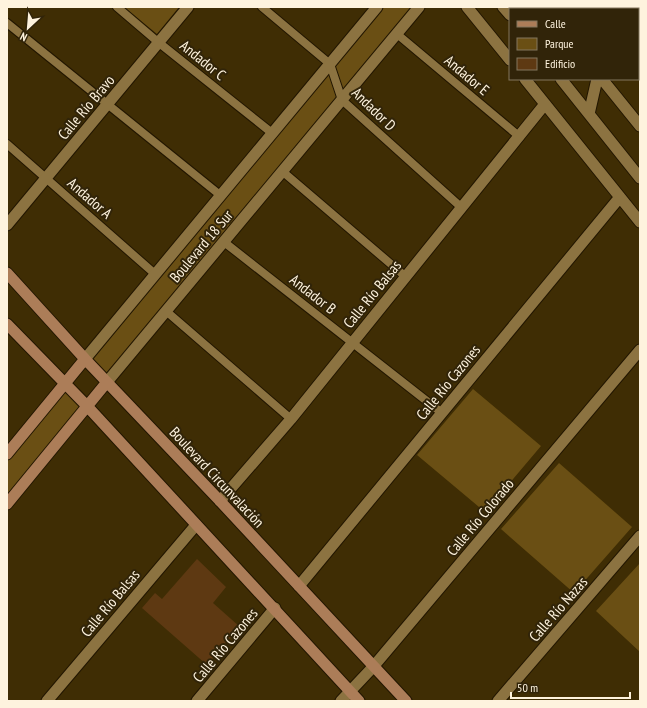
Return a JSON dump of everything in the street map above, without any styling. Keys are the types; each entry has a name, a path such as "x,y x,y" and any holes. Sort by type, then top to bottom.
{"main road":[{"name":"Boulevard Circunvalación","path":"7,273 85,359 220,501 406,701"},
{"path":"7,324 87,406 196,525 275,608 359,701"},
{"name":"Boulevard 18 Sur","path":"7,454 85,359"},
{"name":"Boulevard 18 Sur","path":"7,504 107,382"}],"street":[{"name":"Calle Río Bravo","path":"7,225 188,7"},
{"name":"Boulevard 18 Sur","path":"85,359 377,7"},
{"name":"Boulevard 18 Sur","path":"107,382 419,7"},
{"path":"467,7 509,59"},
{"path":"526,80 640,222"},
{"path":"562,80 640,178"},
{"path":"589,114 597,80"},
{"path":"603,80 640,126"},
{"name":"Calle Río Balsas","path":"220,501 291,418 520,137 545,104"},
{"name":"Calle Río Cazones","path":"299,586 620,197"},
{"name":"Calle Río Colorado","path":"341,701 373,667 640,350"},
{"name":"Calle Río Balsas","path":"46,701 196,525"},
{"name":"Calle Río Nazas","path":"498,701 640,536"},
{"name":"Calle Río Cazones","path":"197,701 275,608"}],"lane":[{"name":"Andador C","path":"117,7 158,42 272,133"},
{"path":"262,7 330,64"},
{"path":"7,23 108,103 220,195"},
{"name":"Andador E","path":"397,34 520,137"},
{"name":"Andador D","path":"330,64 342,100 462,208"},
{"name":"Andador A","path":"7,144 155,274"},
{"path":"282,172 406,277"},
{"name":"Andador B","path":"224,242 442,413"},
{"path":"166,311 291,418"}],"green space":[{"path":"124,7 179,7 157,34"},
{"path":"377,7 419,7 110,380 86,355"},
{"path":"60,387 83,411 7,505 7,452"},
{"path":"473,389 541,446 485,512 417,455"},
{"path":"559,463 632,527 574,593 501,529"},
{"path":"640,563 640,652 596,611"}],"building":[{"path":"197,559 226,587 213,603 240,627 207,665 142,608 155,593 162,599"}]}
